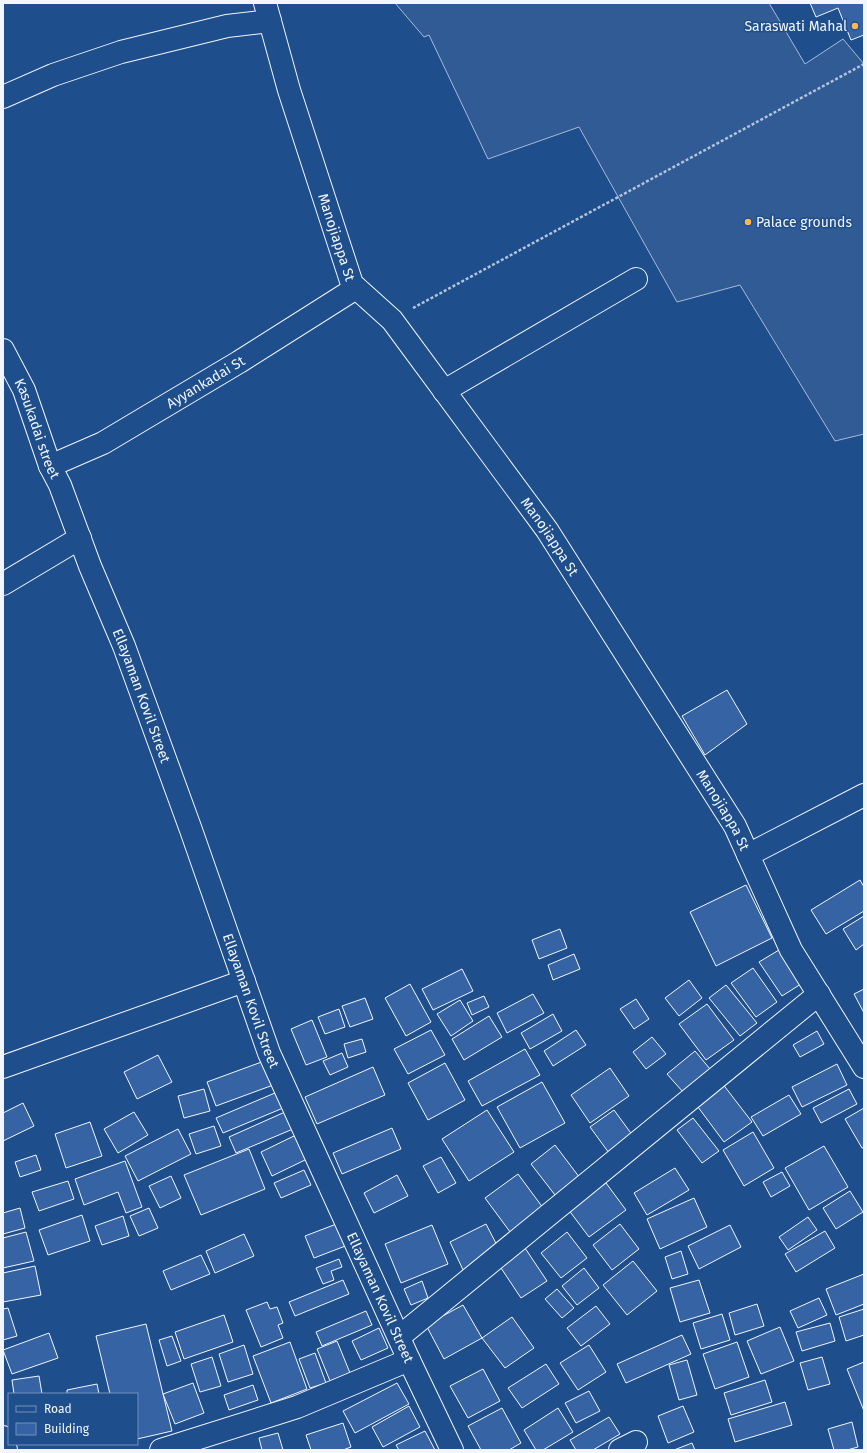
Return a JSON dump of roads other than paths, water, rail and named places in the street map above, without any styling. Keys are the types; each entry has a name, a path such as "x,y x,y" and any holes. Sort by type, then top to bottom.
{"street":[{"path":"3,97 53,75 121,52 227,26 267,12"},
{"name":"Manojiappa St","path":"267,12 289,90 352,284 392,320 547,530 735,826 791,950 864,1067"},
{"path":"444,391 636,279"},
{"name":"Ayyankadai St","path":"50,466 103,443 239,362 356,288"},
{"name":"Kasukadai street","path":"3,350 24,390 50,466 60,486 80,538"},
{"path":"3,584 80,538"},
{"name":"Ellayaman Kovil Street","path":"80,538 124,646 269,1053 409,1360 452,1450"},
{"path":"748,855 864,796"},
{"path":"3,1067 244,981"},
{"path":"399,1337 819,994"},
{"path":"161,1450 297,1407 409,1360"},
{"path":"3,1437 6,1450"}],"place":[{"name":"Saraswati Mahal","path":"855,26"},
{"name":"Palace grounds","path":"748,222"}]}
